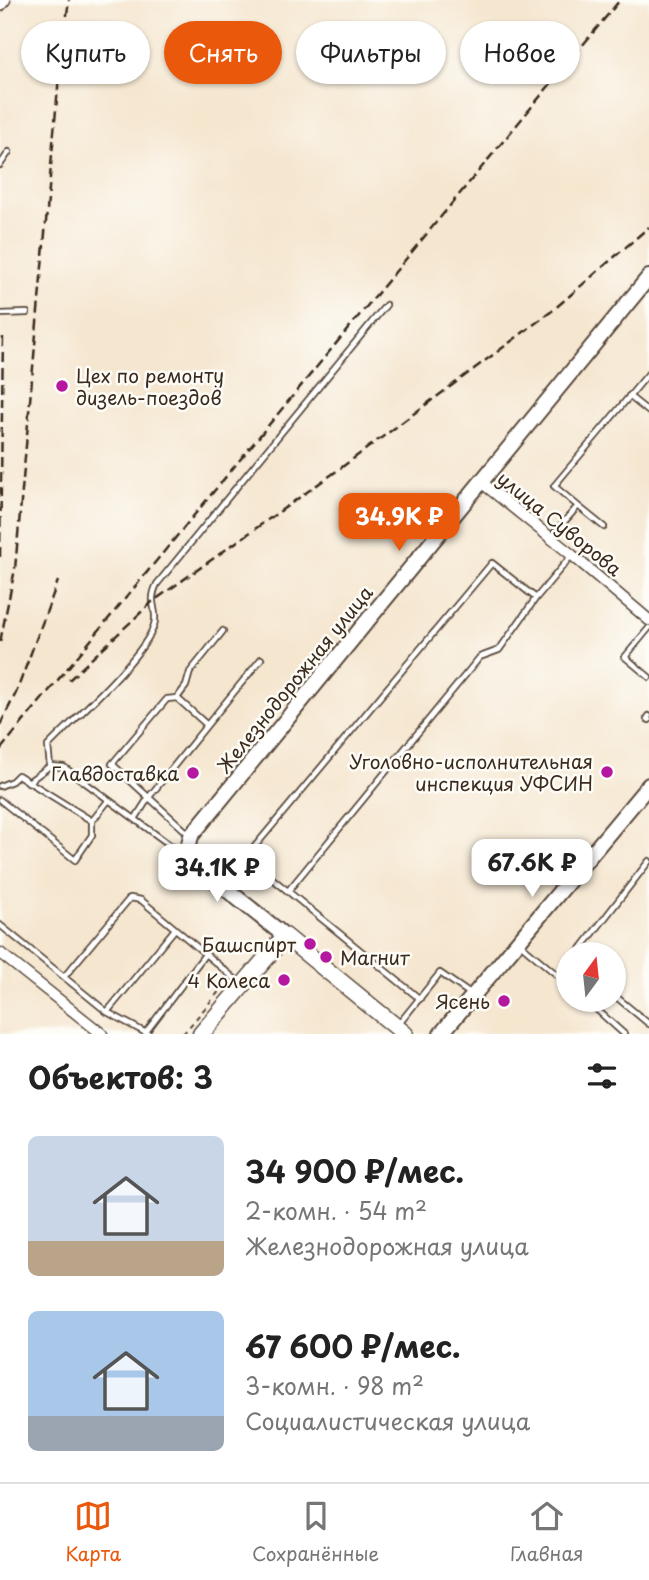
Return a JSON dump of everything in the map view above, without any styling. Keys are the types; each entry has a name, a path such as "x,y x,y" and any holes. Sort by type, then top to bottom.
{"main road":[{"name":"Железнодорожная улица","path":"190,848 480,481 649,277"},
{"path":"441,1034 649,785"},
{"path":"190,848 285,936 400,1031"},
{"path":"201,1034 237,980 285,936"}],"street":[{"path":"0,6 5,0"},
{"name":"улица Суворова","path":"480,481 649,620"},
{"path":"0,953 102,1034"}],"lane":[{"path":"0,165 9,152"},
{"path":"50,766 48,746 144,646 156,623 151,595 157,584 386,305"},
{"path":"0,314 27,313"},
{"path":"604,527 554,486 649,373"},
{"path":"629,396 649,412"},
{"path":"550,539 578,506"},
{"path":"288,891 480,657 499,650 536,598 572,555"},
{"path":"420,999 246,857 492,563 536,598"},
{"path":"649,628 625,657 649,677"},
{"path":"177,698 186,686 190,672 223,631"},
{"path":"135,819 149,797 261,659"},
{"path":"190,848 149,797 112,764 167,699 177,698 207,724"},
{"path":"28,782 50,766 64,767 135,819 190,848"},
{"path":"0,786 18,775 92,821"},
{"path":"0,800 75,860 92,835 92,821 108,801"},
{"path":"586,942 649,862"},
{"path":"64,977 130,898 141,900 237,980"},
{"path":"0,925 107,1012 147,1033 206,953"},
{"path":"107,1012 176,929"},
{"path":"519,943 556,974"},
{"path":"400,1031 440,972 473,996"},
{"path":"626,1005 649,1024"},
{"path":"599,1012 624,1034"}],"path":[{"path":"183,1034 237,980"}],"railway":[{"path":"0,642 15,569 60,65 69,0"},
{"path":"0,750 620,0"},
{"path":"69,680 152,602 338,470 552,311 649,227"},
{"path":"0,557 3,335"},
{"path":"0,725 16,693 58,581"}],"place":[{"name":"Цех по ремонту дизель-поездов","path":"62,386"},
{"name":"Уголовно-исполнительная инспекция УФСИН","path":"607,772"},
{"name":"Главдоставка","path":"193,773"},
{"name":"Башспирт","path":"310,944"},
{"name":"Магнит","path":"326,957"},
{"name":"4 Колеса","path":"284,980"},
{"name":"Ясень","path":"504,1001"}]}
